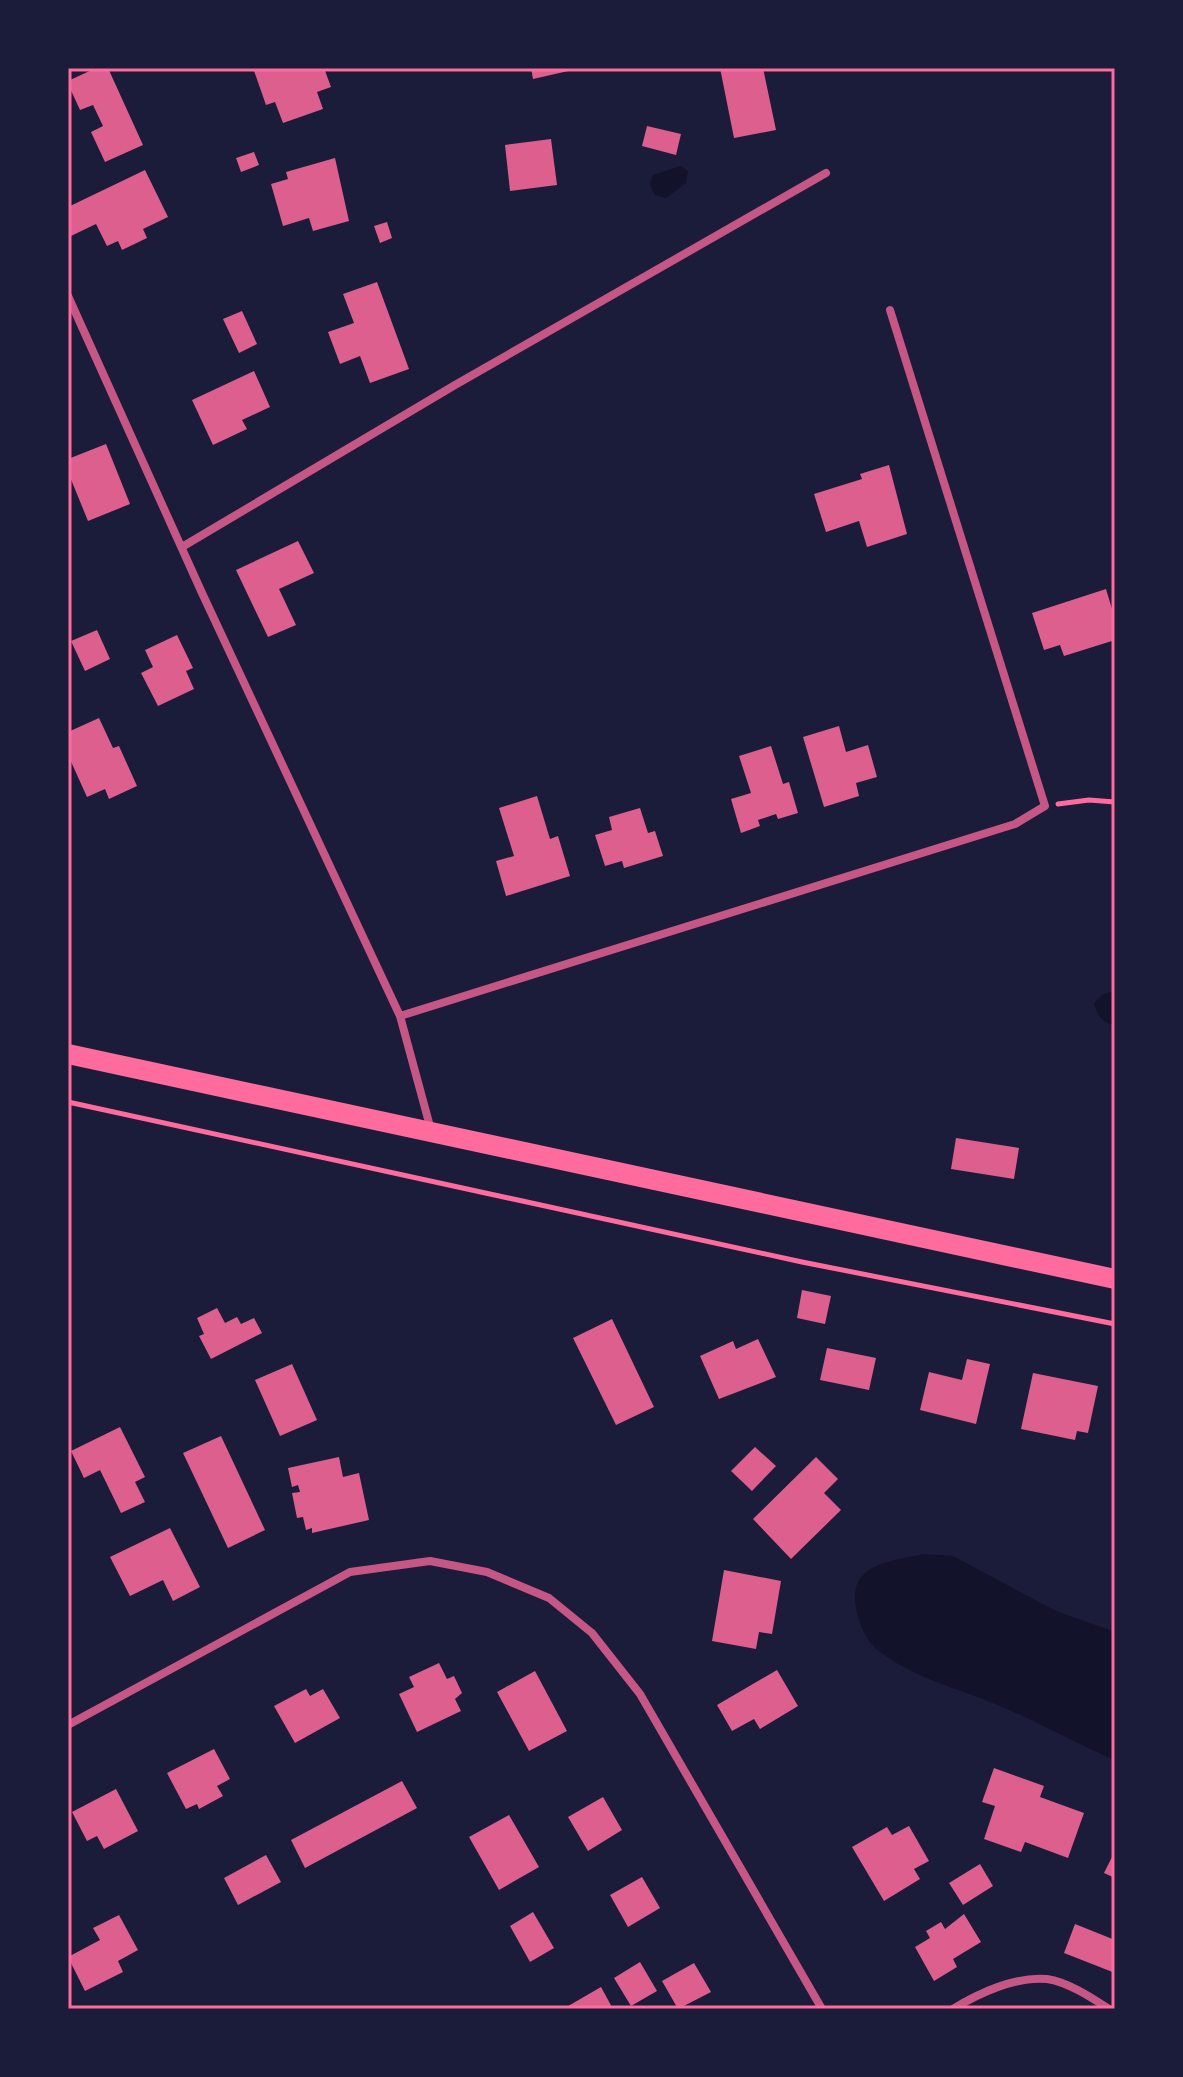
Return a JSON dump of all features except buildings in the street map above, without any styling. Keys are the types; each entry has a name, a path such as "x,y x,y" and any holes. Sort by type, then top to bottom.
{"main road":[{"path":"68,1054 1115,1279"}],"street":[{"path":"182,547 455,385 826,173"},
{"path":"68,296 400,1016 431,1131"},
{"path":"400,1016 1015,824 1045,806 972,561 890,310"},
{"path":"68,1725 350,1572 430,1561 487,1572 549,1598 592,1633 640,1694 822,2009"},
{"path":"953,2009 1001,1985 1047,1979 1088,1995 1109,2009"}],"path":[{"path":"1045,806 1089,800 1115,802"},
{"path":"68,1102 787,1259 1115,1324"}],"shaded area":[{"path":"681,166 688,171 686,183 666,198 655,195 650,185 653,175"},
{"path":"1115,991 1115,1025 1101,1018 1094,1003 1102,995"},
{"path":"924,1554 953,1556 1056,1611 1115,1632 1115,1760 998,1705 903,1667 872,1645 858,1616 856,1586 871,1569"}]}
